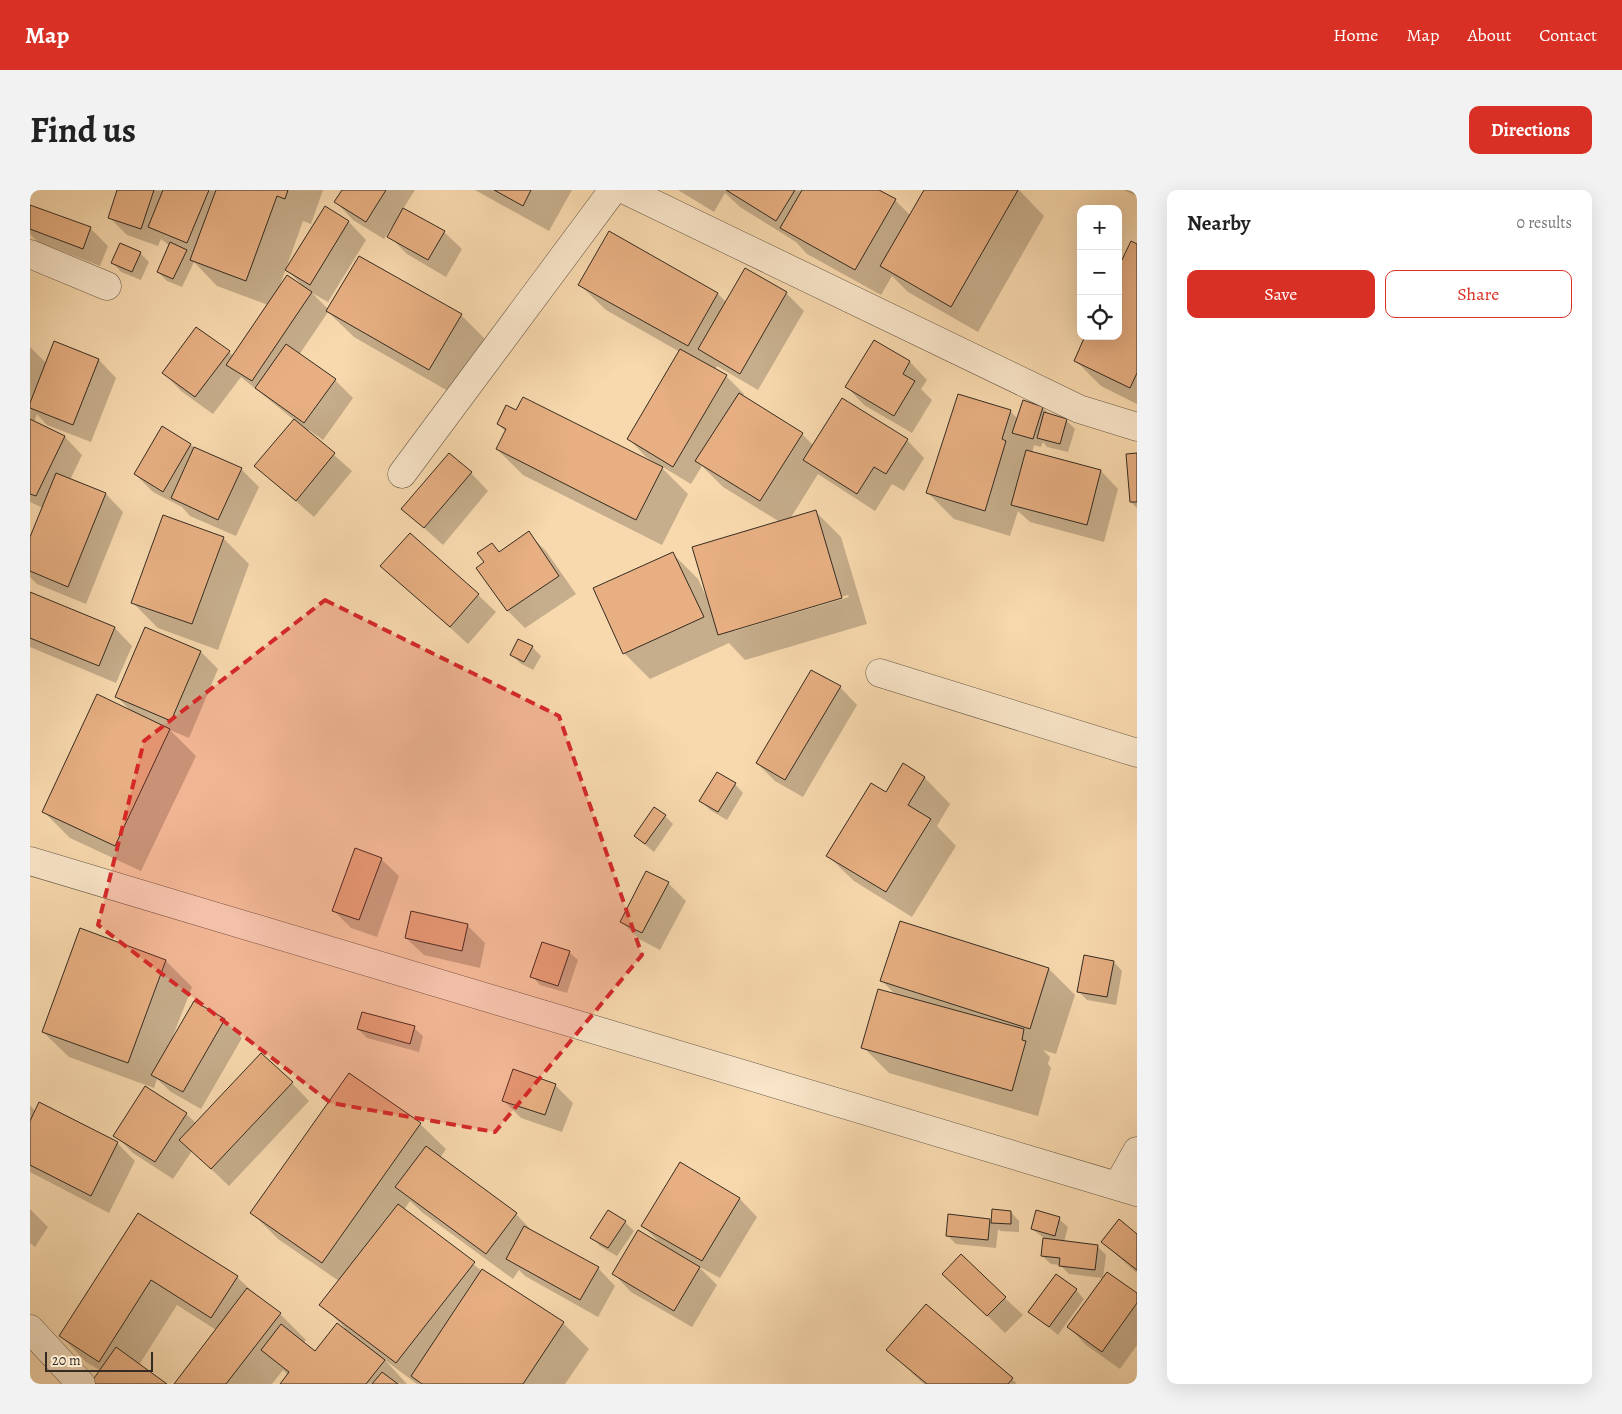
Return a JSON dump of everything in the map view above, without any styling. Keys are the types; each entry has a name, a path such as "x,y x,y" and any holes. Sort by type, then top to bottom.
{"street":[{"path":"402,474 613,190"},
{"path":"625,190 1079,409 1137,428"},
{"path":"30,254 107,286"},
{"path":"880,672 1137,753"},
{"path":"30,861 1128,1189 1137,1151"},
{"path":"30,1329 81,1384"}],"highlighted area":[{"path":"325,600 559,716 642,955 495,1132 331,1103 98,925 144,741"}],"building":[{"path":"117,190 154,190 141,229 108,218"},
{"path":"163,190 209,190 187,243 148,227"},
{"path":"216,190 288,190 285,199 277,196 246,281 190,260"},
{"path":"342,190 386,190 366,222 334,202"},
{"path":"494,190 531,190 523,206"},
{"path":"726,190 795,190 776,221"},
{"path":"802,190 879,190 896,199 855,270 780,228"},
{"path":"924,190 1018,190 951,307 880,266"},
{"path":"30,205 91,227 83,249 30,229"},
{"path":"325,206 349,221 310,285 285,270"},
{"path":"403,208 445,231 428,260 387,237"},
{"path":"609,231 718,293 688,346 578,285"},
{"path":"1131,241 1137,244 1137,373 1130,388 1074,361 1083,340 1122,340 1122,260"},
{"path":"170,242 187,250 173,279 157,272"},
{"path":"120,243 141,252 132,272 111,263"},
{"path":"359,256 462,314 429,370 326,311"},
{"path":"745,268 787,292 740,374 698,349"},
{"path":"287,275 312,292 252,381 226,365"},
{"path":"196,327 230,351 195,397 162,373"},
{"path":"874,340 910,361 903,374 915,381 894,416 845,387"},
{"path":"54,341 99,359 73,425 30,408 30,403"},
{"path":"286,344 336,379 304,423 255,388"},
{"path":"680,349 727,375 673,467 627,439"},
{"path":"739,393 803,433 760,501 695,461"},
{"path":"958,394 1011,410 1002,439 1006,441 985,511 926,493"},
{"path":"523,397 663,467 636,520 496,449 506,429 497,424 506,405 516,410"},
{"path":"842,398 908,439 886,474 874,467 857,494 803,460"},
{"path":"1023,400 1043,407 1033,439 1012,433"},
{"path":"1044,412 1067,419 1060,444 1037,438"},
{"path":"30,419 65,436 36,496 30,494"},
{"path":"294,419 335,453 296,501 254,466"},
{"path":"162,426 191,444 163,492 134,474"},
{"path":"194,447 242,468 218,520 171,498"},
{"path":"1026,450 1101,470 1087,525 1011,505"},
{"path":"449,453 472,472 424,528 401,509"},
{"path":"1137,453 1137,502 1130,502 1126,454"},
{"path":"56,473 106,493 68,587 30,571 30,537"},
{"path":"816,510 842,598 718,635 692,547"},
{"path":"163,515 224,537 192,624 131,603"},
{"path":"529,531 559,576 507,611 476,568 484,562 477,553 492,543 499,552"},
{"path":"410,533 479,594 450,627 380,566"},
{"path":"673,552 704,617 623,654 593,588"},
{"path":"30,592 115,627 99,666 30,638"},
{"path":"145,627 201,651 171,721 115,697"},
{"path":"518,639 533,646 524,662 510,655"},
{"path":"811,670 841,686 785,780 756,763"},
{"path":"97,694 170,729 115,846 42,812"},
{"path":"903,763 925,777 908,805 931,819 886,892 826,856 871,783 886,792"},
{"path":"717,772 736,783 718,812 699,801"},
{"path":"654,807 666,815 645,844 634,836"},
{"path":"355,848 382,858 359,920 332,911"},
{"path":"646,871 669,882 642,933 620,922"},
{"path":"411,911 468,924 462,951 405,938"},
{"path":"900,921 1049,968 1030,1029 880,981"},
{"path":"80,928 166,960 128,1063 42,1032"},
{"path":"542,942 570,951 558,986 530,977"},
{"path":"1084,955 1114,961 1107,997 1077,992"},
{"path":"878,989 1024,1029 1022,1040 1026,1041 1012,1091 861,1048"},
{"path":"194,1001 225,1019 183,1092 151,1075"},
{"path":"362,1012 415,1026 410,1044 357,1029"},
{"path":"261,1053 293,1082 211,1169 179,1140"},
{"path":"513,1069 556,1084 545,1115 502,1101"},
{"path":"349,1073 421,1123 322,1263 250,1213"},
{"path":"145,1086 187,1113 155,1162 113,1136"},
{"path":"39,1102 118,1142 91,1196 30,1165 30,1121"},
{"path":"426,1146 517,1213 486,1254 395,1187"},
{"path":"680,1162 740,1198 702,1261 641,1226"},
{"path":"398,1204 475,1262 396,1363 319,1305"},
{"path":"992,1209 1011,1211 1011,1224 991,1223"},
{"path":"608,1210 626,1221 608,1248 590,1238"},
{"path":"1036,1210 1060,1217 1055,1236 1031,1229"},
{"path":"138,1213 238,1276 211,1318 151,1280 99,1362 59,1336"},
{"path":"948,1214 990,1219 988,1240 946,1236"},
{"path":"1119,1219 1137,1234 1137,1270 1101,1242"},
{"path":"524,1226 599,1267 580,1300 506,1259"},
{"path":"638,1230 700,1267 674,1311 612,1274"},
{"path":"1043,1238 1098,1245 1095,1270 1059,1266 1060,1258 1041,1256"},
{"path":"961,1254 1006,1297 987,1316 942,1274"},
{"path":"482,1269 564,1322 523,1384 422,1384 411,1376"},
{"path":"1107,1272 1137,1293 1137,1303 1102,1352 1067,1327"},
{"path":"1056,1274 1077,1289 1049,1327 1028,1312"},
{"path":"247,1288 281,1313 226,1384 174,1384"},
{"path":"926,1304 1013,1378 1008,1384 927,1384 886,1350"},
{"path":"337,1323 385,1360 366,1384 280,1384 289,1372 261,1350 281,1324 315,1351"},
{"path":"116,1347 167,1384 95,1384 92,1381"},
{"path":"382,1372 398,1384 372,1384"}]}
